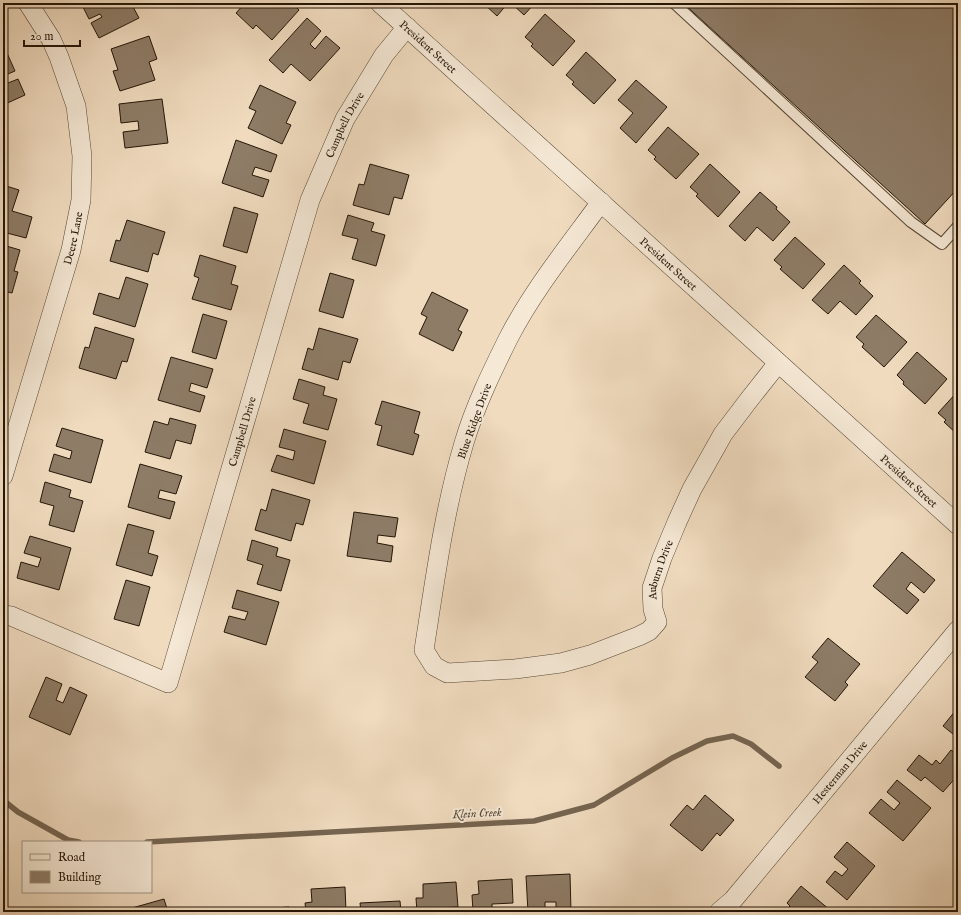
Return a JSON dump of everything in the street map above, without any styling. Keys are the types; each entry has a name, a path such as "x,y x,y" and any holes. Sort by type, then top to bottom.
{"street":[{"name":"Deere Lane","path":"3,476 71,250 81,200 82,156 76,106 59,57 51,39 28,3"},
{"name":"President Street","path":"380,3 958,525"},
{"name":"Campbell Drive","path":"3,615 11,616 168,682 310,200 345,119 384,55 407,27"},
{"name":"Blue Ridge Drive","path":"434,666 424,650 441,536 464,442 483,394 510,336 542,282 601,202"},
{"name":"Auburn Drive","path":"434,666 447,673 515,669 561,663 590,655 649,631 657,622 653,609 652,588 662,558 689,496 723,434 778,363"},
{"name":"Hesterman Drive","path":"719,912 738,894 958,630"}],"lane":[{"path":"674,3 911,222 942,244 958,226"}],"building":[{"path":"81,3 131,3 139,18 99,38 91,23 102,17 100,14 89,19"},
{"path":"245,3 292,3 299,10 272,40 256,25 253,29 236,13"},
{"path":"483,3 508,3 497,16"},
{"path":"511,3 535,3 524,15"},
{"path":"683,3 958,3 958,188 925,224"},
{"path":"545,14 575,41 553,66 531,46 533,44 525,37"},
{"path":"307,18 321,31 310,44 315,49 326,36 340,48 310,81 291,64 283,73 269,60"},
{"path":"149,36 157,59 149,62 155,80 120,91 113,71 118,70 111,49"},
{"path":"586,52 616,80 594,104 572,84 574,82 566,75"},
{"path":"7,53 15,71 3,76 3,55"},
{"path":"18,79 25,95 3,105 3,85"},
{"path":"636,80 667,107 636,143 620,128 633,113 618,100"},
{"path":"260,85 296,102 286,123 291,125 282,144 248,128 256,111 249,108"},
{"path":"162,99 168,143 125,148 123,132 139,130 138,121 121,123 119,104"},
{"path":"668,127 699,154 676,179 654,159 656,157 648,150"},
{"path":"236,140 277,155 271,172 255,167 252,175 269,180 263,197 222,183"},
{"path":"370,164 409,175 402,199 394,197 389,215 353,205 359,184 364,185"},
{"path":"710,164 740,192 718,217 696,196 698,194 690,187"},
{"path":"3,185 19,190 12,211 32,217 26,238 3,232"},
{"path":"760,192 777,207 776,209 790,222 773,241 757,227 745,241 729,226"},
{"path":"234,207 258,214 247,253 223,246"},
{"path":"348,215 374,223 371,231 385,235 376,266 352,259 358,239 342,235"},
{"path":"127,220 165,232 158,255 153,253 148,272 110,261 116,240 120,241"},
{"path":"795,237 825,264 803,289 780,269 782,267 774,260"},
{"path":"3,245 20,250 14,271 18,272 12,293 3,291"},
{"path":"200,255 236,266 231,284 238,286 231,310 192,299 199,278 194,276"},
{"path":"844,265 861,281 859,283 873,296 856,315 840,301 828,314 812,300"},
{"path":"330,273 354,280 343,318 319,311"},
{"path":"126,277 148,284 135,327 93,314 99,293 119,299"},
{"path":"432,292 468,310 458,330 462,332 453,351 419,334 427,317 421,314"},
{"path":"203,314 227,321 216,359 192,352"},
{"path":"876,315 907,342 884,367 862,347 864,344 856,337"},
{"path":"95,327 134,339 127,362 122,361 116,379 79,368 85,347 89,348"},
{"path":"319,328 358,339 350,363 343,361 338,380 302,369 308,348 313,350"},
{"path":"917,352 947,379 925,404 903,384 904,382 897,375"},
{"path":"171,357 213,369 207,388 191,383 189,391 205,396 200,412 158,400"},
{"path":"299,379 325,387 323,395 337,399 328,430 303,423 309,404 293,399"},
{"path":"958,391 958,435 944,422 946,420 938,413"},
{"path":"382,401 420,412 414,433 419,435 413,455 377,445 382,426 375,424"},
{"path":"170,418 196,425 191,444 176,440 170,459 145,452 154,421 168,425"},
{"path":"62,428 103,440 91,483 49,471 54,454 70,459 72,451 56,446"},
{"path":"284,429 326,441 314,484 271,471 277,455 293,460 295,451 279,447"},
{"path":"140,464 182,476 176,494 160,490 158,498 175,502 170,519 128,507"},
{"path":"45,482 71,490 69,497 83,501 74,532 49,525 54,506 40,502"},
{"path":"272,489 310,500 303,525 296,523 291,541 255,530 261,509 266,511"},
{"path":"354,512 398,518 395,537 378,535 377,543 393,546 391,562 347,556"},
{"path":"128,524 154,531 148,553 158,556 152,576 116,565"},
{"path":"30,536 71,548 59,590 17,578 21,562 38,567 41,558 24,553"},
{"path":"252,540 278,548 276,556 290,560 281,591 257,584 263,565 247,560"},
{"path":"902,552 935,580 924,593 911,582 906,589 919,600 907,614 873,586"},
{"path":"126,580 150,587 139,626 114,619"},
{"path":"237,590 279,602 266,645 224,632 229,616 245,620 248,612 232,608"},
{"path":"828,638 860,664 845,682 848,685 835,701 805,677 818,662 812,657"},
{"path":"46,677 62,684 56,700 63,703 70,687 87,695 70,735 29,717"},
{"path":"956,710 958,712 958,738 943,726"},
{"path":"951,750 958,755 958,775 943,792 925,777 921,781 907,770 919,755 932,765 936,760 940,764"},
{"path":"897,780 931,808 903,841 869,813 881,799 894,810 900,803 887,792"},
{"path":"705,795 734,820 720,836 717,833 702,851 670,825 687,805 693,810"},
{"path":"847,842 875,866 847,900 826,882 835,871 842,876 848,869 834,857"},
{"path":"570,874 571,912 556,912 556,902 545,902 545,912 528,912 526,876"},
{"path":"512,879 513,903 492,904 492,912 473,912 472,895 479,894 478,881"},
{"path":"456,882 458,907 436,908 436,912 417,912 416,898 423,898 423,884"},
{"path":"801,886 830,910 829,912 785,912 790,906 787,903"},
{"path":"345,887 346,911 306,912 305,903 312,902 311,889"},
{"path":"164,899 168,912 133,912 132,908"},
{"path":"400,901 401,912 361,912 360,903"},
{"path":"289,907 289,912 249,912 249,910"},
{"path":"958,907 958,912 944,911"},
{"path":"232,910 232,912 192,912"}],"waterway":[{"name":"Klein Creek","path":"152,842 534,821 594,805 672,758 707,741 733,736 751,744 779,766"},
{"name":"Klein Creek","path":"3,800 18,812 68,840 74,841"}]}
